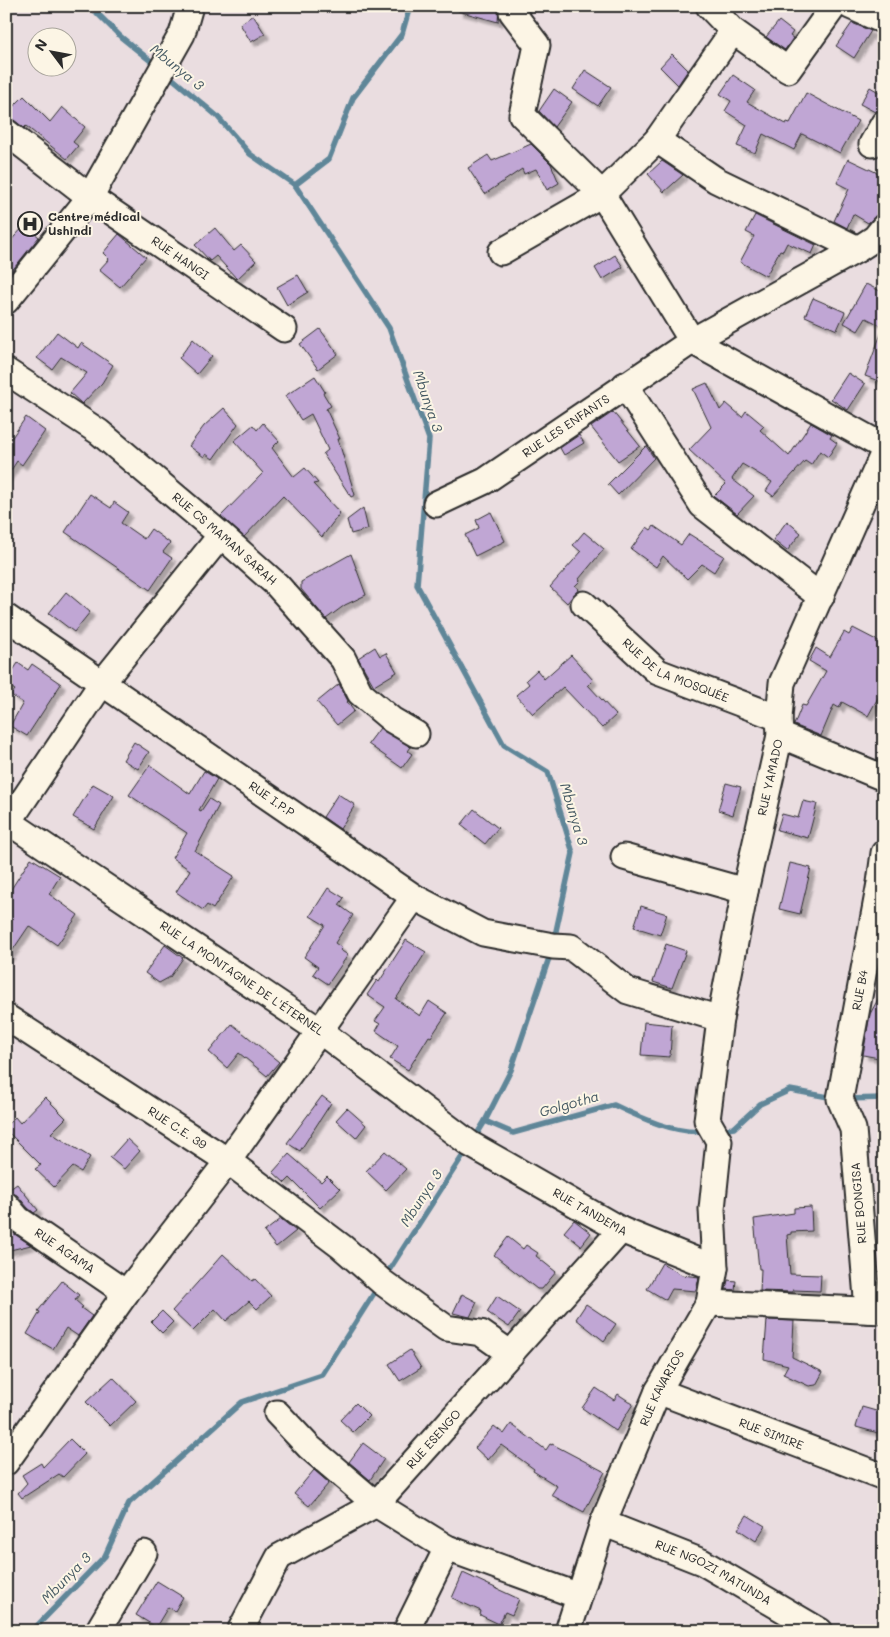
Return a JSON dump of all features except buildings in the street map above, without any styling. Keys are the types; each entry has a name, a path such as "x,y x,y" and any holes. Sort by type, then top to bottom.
{"street":[{"path":"6,301 90,197 182,34 190,6"},
{"path":"709,6 733,31 788,70 834,6"},
{"path":"850,6 884,21"},
{"path":"510,15 536,44 522,115 602,194 692,340 884,447"},
{"path":"501,252 602,194 658,140 733,31"},
{"name":"RUE HANGI","path":"6,132 90,197 284,329"},
{"path":"658,140 716,180 858,249"},
{"name":"RUE LES ENFANTS","path":"436,504 485,481 692,340 858,249 875,238 884,227"},
{"name":"RUE CS MAMAN SARAH","path":"6,371 99,432 221,534 277,585 343,659 360,693 392,720 416,734"},
{"path":"626,385 702,505 820,597"},
{"name":"RUE YAMADO","path":"713,1131 720,1020 779,727 782,684 884,452"},
{"path":"7,823 102,684 221,534"},
{"name":"RUE DE LA MOSQUÉE","path":"584,604 658,672 779,727 884,778"},
{"name":"RUE I.P.P","path":"6,617 414,897 483,933 553,946 571,947 628,991 720,1020"},
{"name":"RUE LA MONTAGNE DE L'ÉTERNEL","path":"7,823 320,1031 470,1144"},
{"name":"RUE B4","path":"840,1099 882,884 884,852"},
{"path":"624,857 745,891"},
{"path":"6,1462 126,1293 228,1161 414,897"},
{"name":"RUE C.E. 39","path":"6,1017 228,1161 342,1247 382,1282 446,1328 481,1333 510,1354"},
{"name":"RUE BONGISA","path":"840,1099 853,1129 876,1310"},
{"name":"RUE KAVARIOS","path":"568,1631 603,1523 658,1391 709,1303 715,1268 712,1209 713,1131"},
{"name":"RUE TANDEMA","path":"470,1144 621,1230 715,1268"},
{"name":"RUE AGAMA","path":"6,1205 18,1219 126,1293"},
{"name":"RUE ESENGO","path":"240,1631 279,1557 376,1504 621,1230"},
{"path":"709,1303 876,1310"},
{"name":"RUE SIMIRE","path":"658,1391 884,1477"},
{"path":"277,1413 309,1447 376,1504 447,1548 579,1596"},
{"name":"RUE NGOZI MATUNDA","path":"603,1523 702,1562 820,1631"},
{"path":"406,1631 447,1548"},
{"path":"98,1631 144,1553"}],"waterway":[{"name":"Mbunya 3","path":"90,6 121,37 157,66"},
{"path":"295,185 329,159 353,98 402,34 410,6"},
{"name":"Mbunya 3","path":"166,73 217,116 250,154 295,185 389,328 429,439 417,585 504,745 548,772 573,853 554,940"},
{"name":"Mbunya 3","path":"474,1139 511,1070 551,952"},
{"name":"Golgotha","path":"719,1130 734,1128 760,1104 790,1090 834,1098"},
{"name":"Golgotha","path":"846,1099 884,1098"},
{"name":"Golgotha","path":"485,1121 513,1133 614,1105 646,1120 670,1128 694,1132 705,1131"},
{"name":"Mbunya 3","path":"384,1278 467,1149"},
{"name":"Mbunya 3","path":"32,1631 105,1556 129,1503 242,1402 322,1375 378,1287"}],"place":[{"name":"Centre médical Ushindi","path":"30,224"}]}
